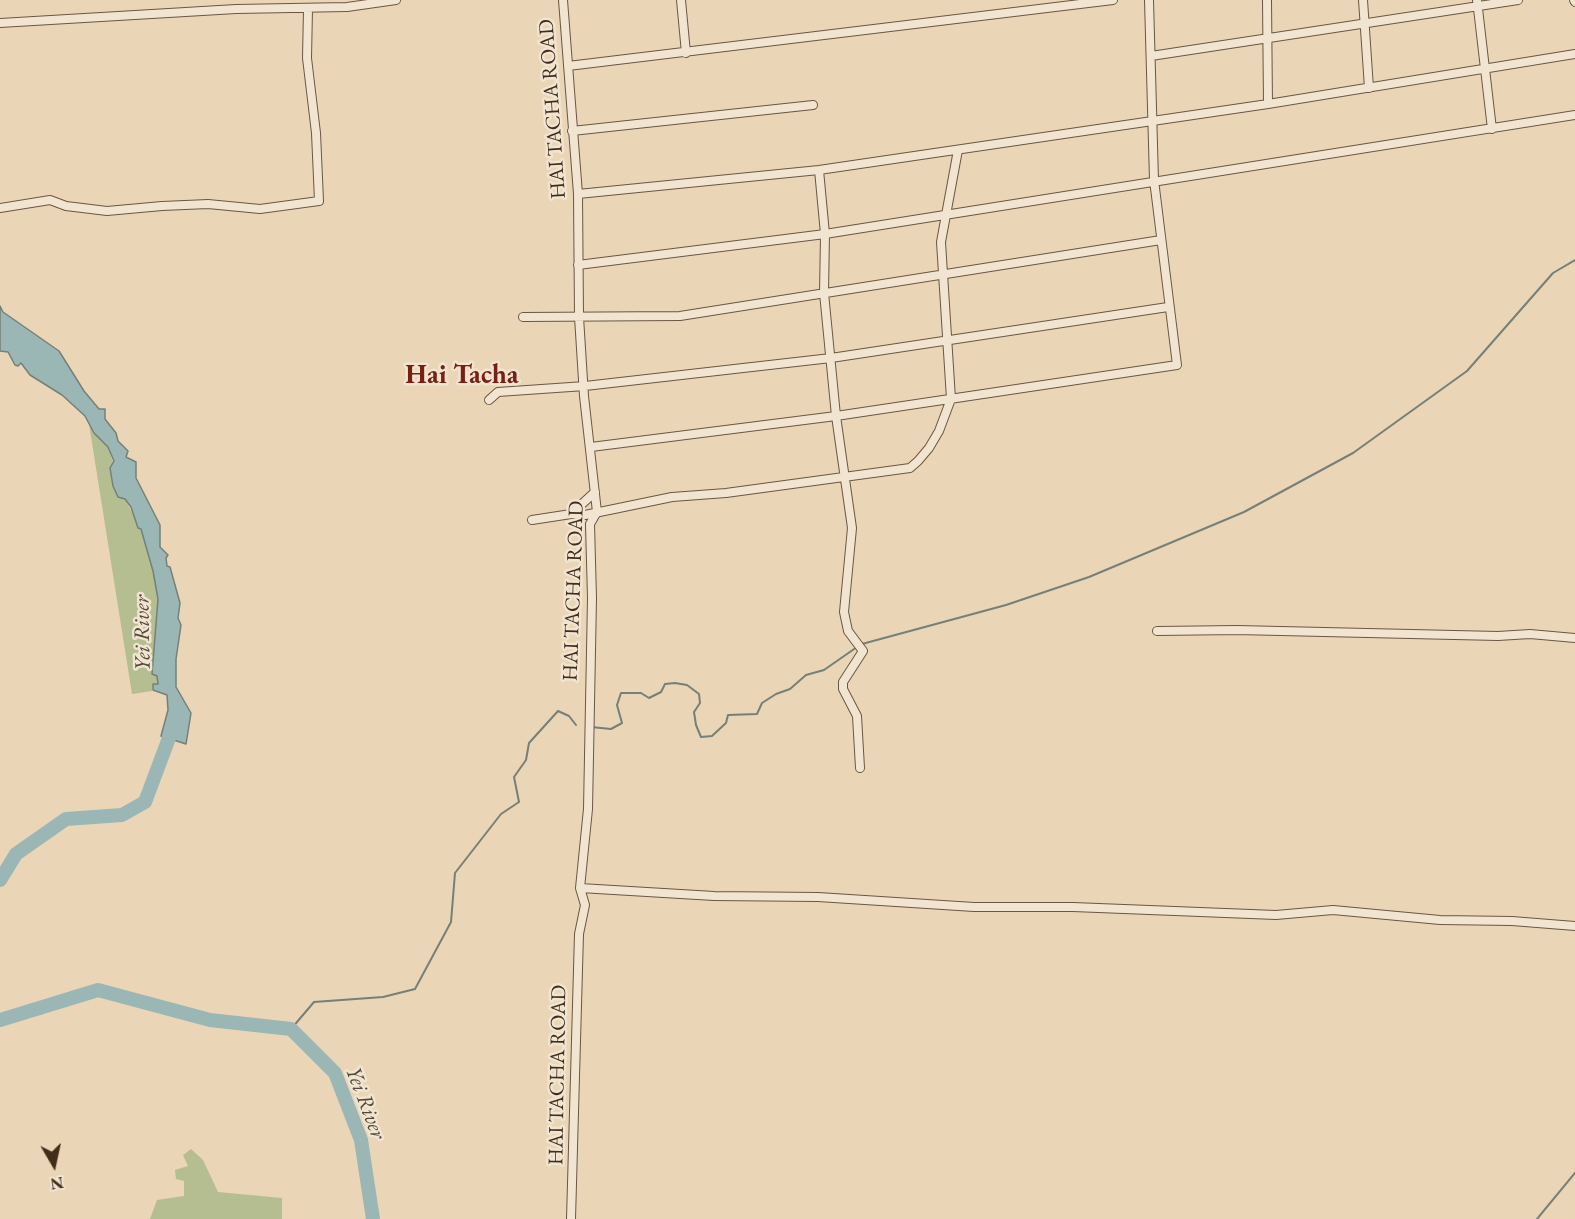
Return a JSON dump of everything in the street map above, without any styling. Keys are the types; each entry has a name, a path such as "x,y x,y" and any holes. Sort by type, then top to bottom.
{"street":[{"path":"0,22 236,9 308,9 396,0"},
{"name":"HAI TACHA ROAD","path":"563,0 578,194 579,316 597,512 590,524 592,598 588,809 580,888 585,906 579,934 571,1219"},
{"path":"681,0 686,53"},
{"path":"568,66 1113,0"},
{"path":"591,447 836,416 1177,365 1154,180 1150,121 1149,0"},
{"path":"1267,0 1268,104"},
{"path":"1363,0 1368,88"},
{"path":"1151,56 1366,23 1477,3 1518,0"},
{"path":"1477,3 1492,129"},
{"path":"0,208 51,200 66,206 107,212 208,204 260,209 319,201 316,133 307,58 308,9"},
{"path":"578,194 819,170 1268,104 1575,54"},
{"path":"572,131 813,105"},
{"path":"578,265 825,234 1575,115"},
{"path":"532,520 571,514 585,516 672,497 726,493 910,468 929,448 951,399 941,242 958,150"},
{"path":"819,170 825,234 824,293 836,416 852,528 844,612 848,632 863,651 843,682 843,689 857,716 860,768"},
{"path":"524,317 579,316 601,319 680,316 1161,240"},
{"path":"489,400 498,392 585,386 831,358 1168,307"},
{"path":"571,514 595,492"},
{"path":"1157,631 1237,630 1498,636 1530,634 1575,638"},
{"path":"580,888 714,896 818,897 974,908 1073,907 1276,915 1333,910 1440,920 1512,921 1575,926"}],"green space":[{"path":"89,424 108,447 125,499 141,529 153,571 158,599 152,674 157,676 158,684 153,684 152,691 132,694"},
{"path":"191,1149 203,1160 218,1192 282,1198 282,1219 150,1219 157,1200 184,1196 184,1181 176,1179 175,1170 188,1166 183,1155"}],"water":[{"path":"0,306 3,312 59,351 84,391 99,409 105,409 105,419 116,433 118,441 128,451 126,457 136,462 136,478 160,525 160,547 168,555 167,566 170,567 180,603 178,618 181,625 176,659 176,687 191,713 186,744 161,736 168,710 167,695 153,690 153,684 158,684 157,676 152,674 158,599 141,529 138,528 131,507 125,499 118,497 113,486 110,468 114,461 108,447 94,433 85,416 62,395 30,375 21,363 18,366 15,365 8,352 0,351"}],"waterway":[{"path":"862,644 1006,605 1089,577 1244,512 1353,453 1467,371 1553,273 1575,260"},
{"path":"591,727 611,729 622,723 617,705 621,693 641,693 649,698 661,692 665,684 675,683 687,685 699,694 700,703 694,712 696,725 701,737 712,736 726,723 728,715 757,714 762,703 790,689 806,675 824,670 857,647"},
{"path":"291,1029 314,1002 383,997 415,989 451,922 455,873 501,814 519,802 514,777 526,760 529,743 558,711 569,716 576,725"},
{"name":"Yei River","path":"0,880 16,854 66,819 122,815 145,802 175,722"},
{"name":"Yei River","path":"0,1020 98,990 210,1020 291,1029 335,1073 361,1140 373,1219"},
{"path":"1537,1219 1575,1173"}],"district":[{"name":"Hai Tacha","path":"462,376"}]}
